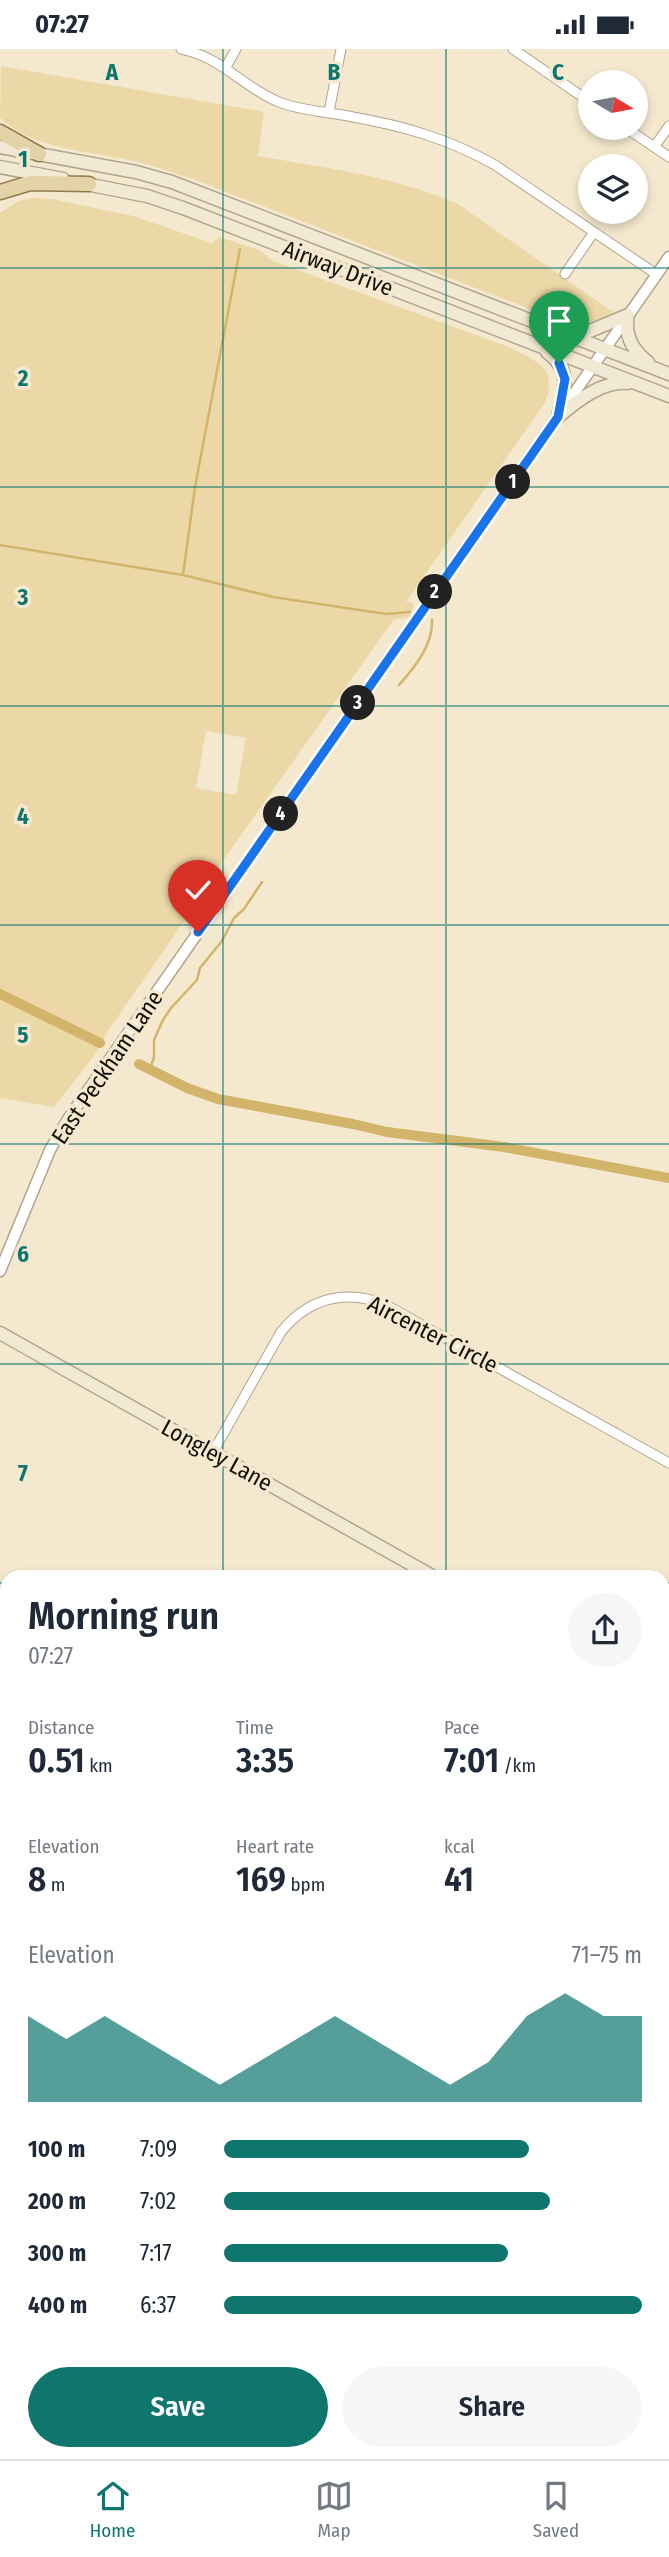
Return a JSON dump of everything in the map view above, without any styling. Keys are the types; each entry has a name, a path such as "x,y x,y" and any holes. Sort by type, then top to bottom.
{"main road":[{"path":"0,132 39,154"},
{"name":"Airway Drive","path":"0,147 136,172 172,182 542,326"},
{"name":"Airway Drive","path":"0,167 147,196 183,208 669,396"},
{"path":"0,192 30,183 89,184"},
{"path":"542,326 585,332 628,315 626,330 630,342 640,356 664,373"},
{"path":"542,326 664,373"},
{"path":"538,345 554,357 565,373 558,417"},
{"path":"558,417 569,407 604,386 620,382 637,384"},
{"name":"Longley Lane","path":"0,1333 422,1570"}],"street":[{"path":"181,49 208,57 280,103 397,125 448,141 495,165 656,274"},
{"path":"226,68 236,49"},
{"path":"329,112 341,49"},
{"path":"513,49 578,94"},
{"path":"654,147 669,126"},
{"path":"644,140 669,157"},
{"path":"565,274 594,232"},
{"name":"East Peckham Lane","path":"0,1271 50,1150 68,1119 669,257"},
{"name":"Aircenter Circle","path":"213,1453 289,1321 310,1305 348,1296 362,1297 388,1306 669,1463"}],"shaded area":[{"path":"1,66 264,112 258,156 385,180 458,204 613,312 602,319 588,322 561,321 187,177 29,137 0,118"},
{"path":"52,199 133,216 212,243 219,237 259,250 273,261 509,347 537,362 547,374 549,382 544,404 406,602 412,602 414,607 408,618 394,619 217,869 192,866 173,886 196,904 110,1028 96,1053 54,1107 0,1098 0,213 18,201","holes":["206,731 246,738 236,795 196,788"]}],"waterway":[{"path":"183,575 195,487 240,249"},
{"path":"0,545 183,575 273,597 386,614 410,612"},
{"path":"399,685 426,647 432,620"},
{"path":"150,1069 154,1057 154,1040 163,1020 197,980 200,968 262,882"},
{"path":"0,994 100,1043"},
{"path":"139,1064 187,1088 218,1099 387,1132 504,1147 669,1178"}],"route":[{"path":"198,932 558,417 565,379 565,373 559,363"}]}
